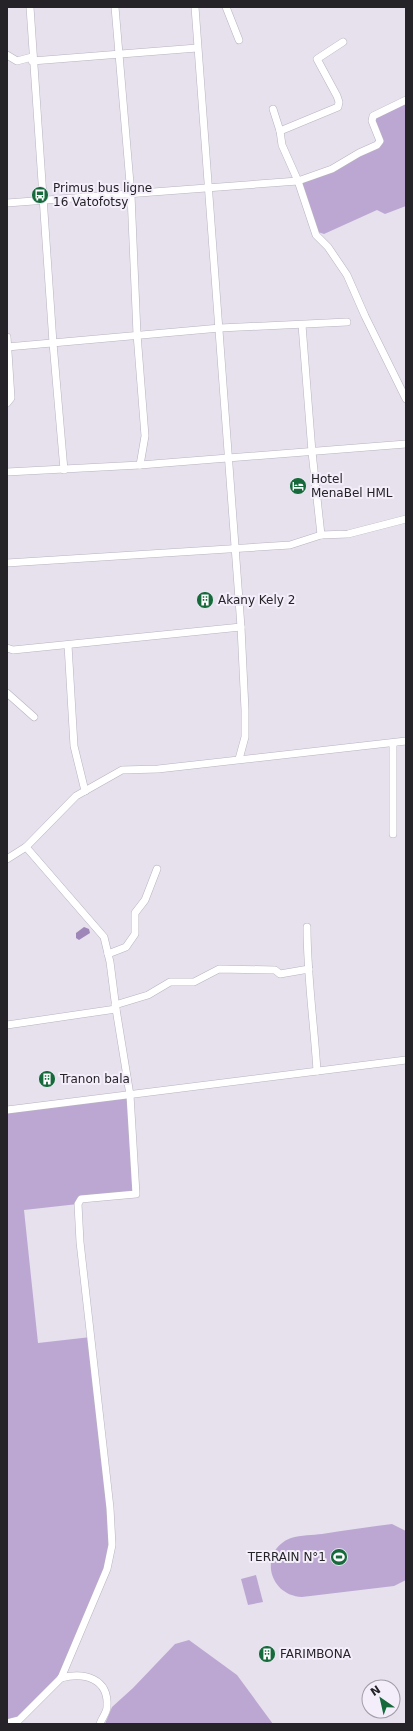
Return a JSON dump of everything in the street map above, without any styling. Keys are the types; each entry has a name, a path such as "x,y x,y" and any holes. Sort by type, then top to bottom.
{"street":[{"path":"30,7 32,59 64,470"},
{"path":"115,7 130,195 137,334 145,436 140,465"},
{"path":"195,7 220,328 234,549 241,627 245,737 239,760"},
{"path":"226,7 239,40"},
{"path":"280,131 338,107 339,102 337,96 317,59 343,42"},
{"path":"7,55 17,61 197,48"},
{"path":"7,203 130,195 298,181 332,169 377,144 380,141 372,121 373,116 406,100"},
{"path":"273,109 280,131 282,145 298,181 316,235 328,247 347,274 365,316 406,399"},
{"path":"8,347 137,334 220,328 347,322"},
{"path":"302,325 312,452 321,535"},
{"path":"7,337 11,398 7,403"},
{"path":"7,472 140,465 406,444"},
{"path":"7,563 290,545 321,535 348,534 406,519"},
{"path":"7,648 13,650 241,627"},
{"path":"68,645 74,746 85,791"},
{"path":"7,693 34,717"},
{"path":"7,860 26,848 76,796 122,770 158,769 406,742"},
{"path":"393,743 393,834"},
{"path":"7,1723 19,1720 62,1678 107,1569 112,1545 110,1508 80,1242 78,1204 81,1199 136,1194 130,1095 104,937 26,848"},
{"path":"108,954 126,947 135,934 135,913 145,900 157,869"},
{"path":"307,927 306,953 309,969 317,1071"},
{"path":"7,1025 115,1007 148,995 170,982 194,982 219,969 275,970 280,974 309,969"},
{"path":"7,1110 406,1060"},
{"path":"62,1678 74,1675 88,1676 99,1683 106,1694 107,1709 99,1724"}],"shaded area":[{"path":"406,98 406,206 385,214 377,210 324,234 318,232 298,180 378,145 369,120"},
{"path":"84,927 89,929 90,933 79,940 76,938 76,933"},
{"path":"130,1095 136,1194 81,1199 78,1204 24,1210 38,1343 91,1337 112,1545 107,1569 61,1678 19,1720 7,1723 7,1110"},
{"name":"TERRAIN N°1","path":"392,1524 406,1531 406,1580 394,1586 302,1597 290,1594 281,1589 275,1581 271,1571 271,1561 274,1552 281,1544 291,1538"},
{"path":"256,1575 263,1602 248,1605 241,1579"},
{"path":"189,1640 237,1675 273,1724 105,1724 112,1707 133,1688 175,1644"}],"place":[{"name":"Primus bus ligne 16 Vatofotsy","path":"40,195"},
{"name":"Hotel MenaBel HML","path":"298,486"},
{"name":"Akany Kely 2","path":"205,600"},
{"name":"Tranon bala","path":"47,1079"},
{"name":"TERRAIN N°1","path":"339,1557"},
{"name":"FARIMBONA","path":"267,1654"}]}
